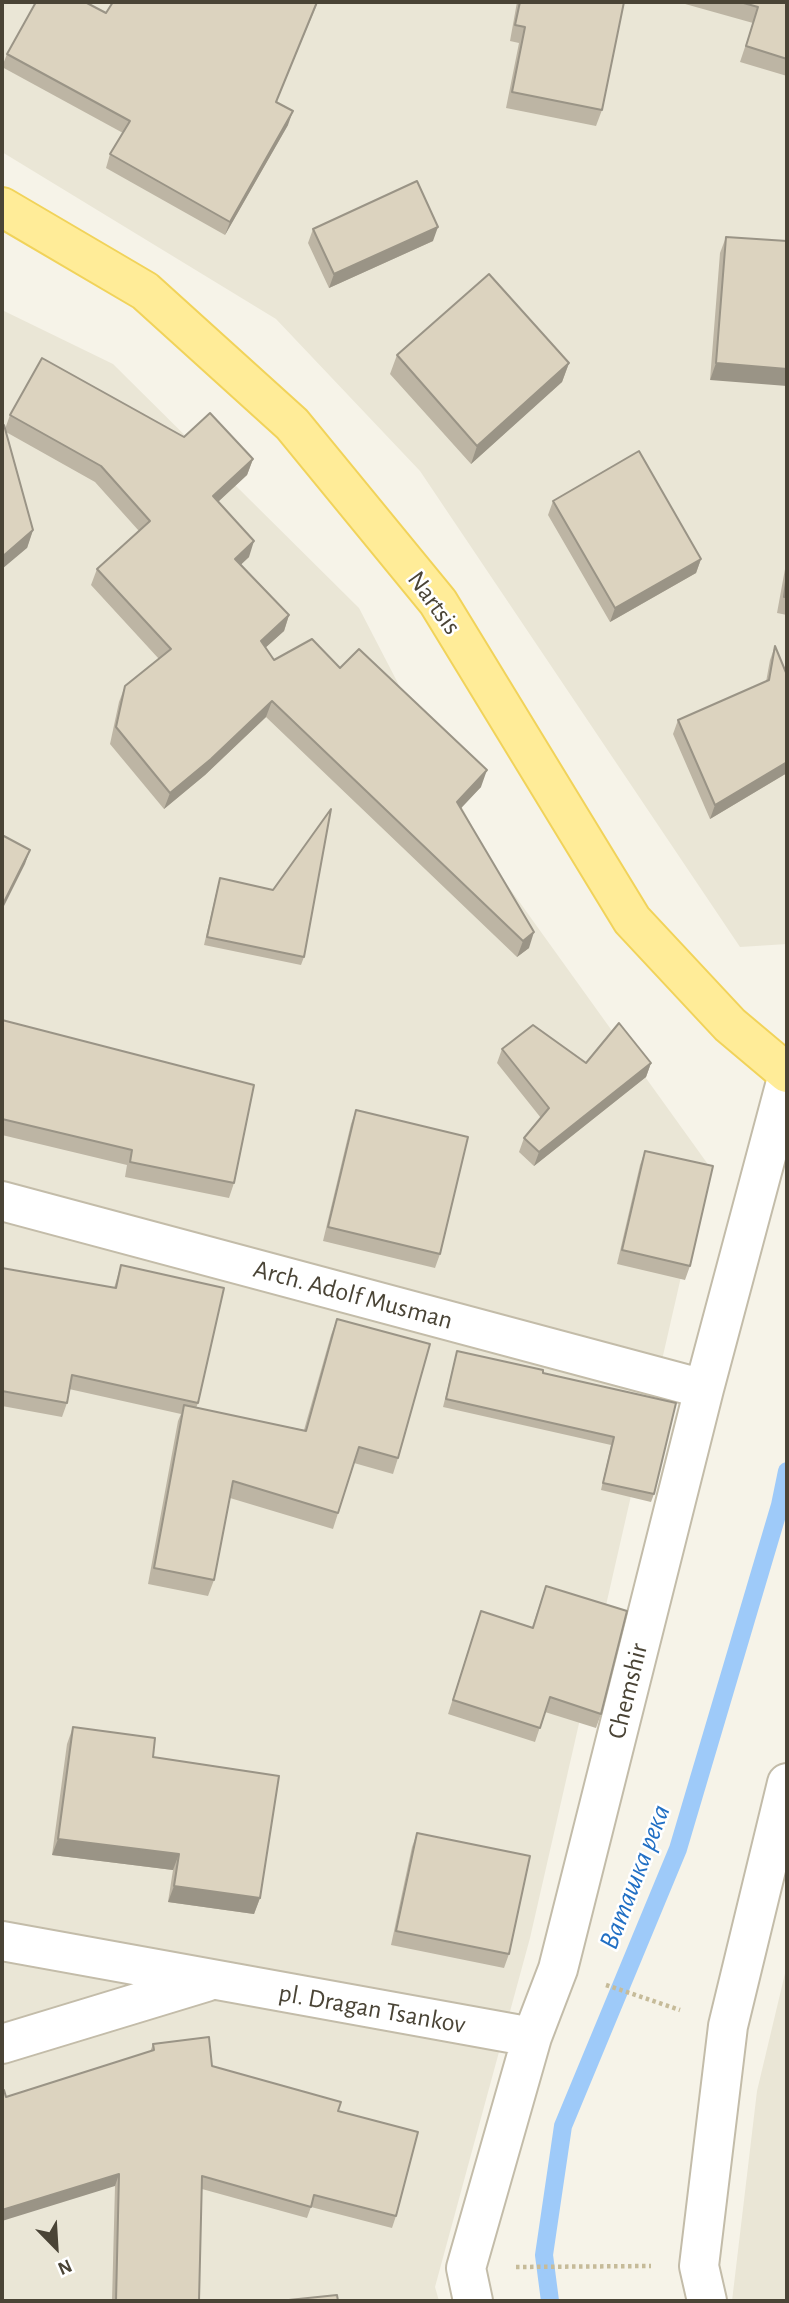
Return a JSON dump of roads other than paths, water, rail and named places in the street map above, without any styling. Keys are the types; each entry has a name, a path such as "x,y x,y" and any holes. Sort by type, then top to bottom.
{"main road":[{"name":"Nartsis","path":"2,207 145,292 292,424 438,602 632,919 730,1025 787,1076"}],"street":[{"name":"Chemshir","path":"470,2285 532,2037 558,1969 704,1389 787,1076"},
{"name":"Arch. Adolf Musman","path":"2,1201 704,1389"},
{"path":"703,2283 728,2026 787,1783"},
{"name":"pl. Dragan Tsankov","path":"2,1941 532,2037"},
{"name":"pl. Dragan Tsankov","path":"2,2044 212,1981"}],"waterway":[{"name":"Ваташка река","path":"550,2301 544,2255 563,2126 678,1849 780,1505 787,1471"}]}
